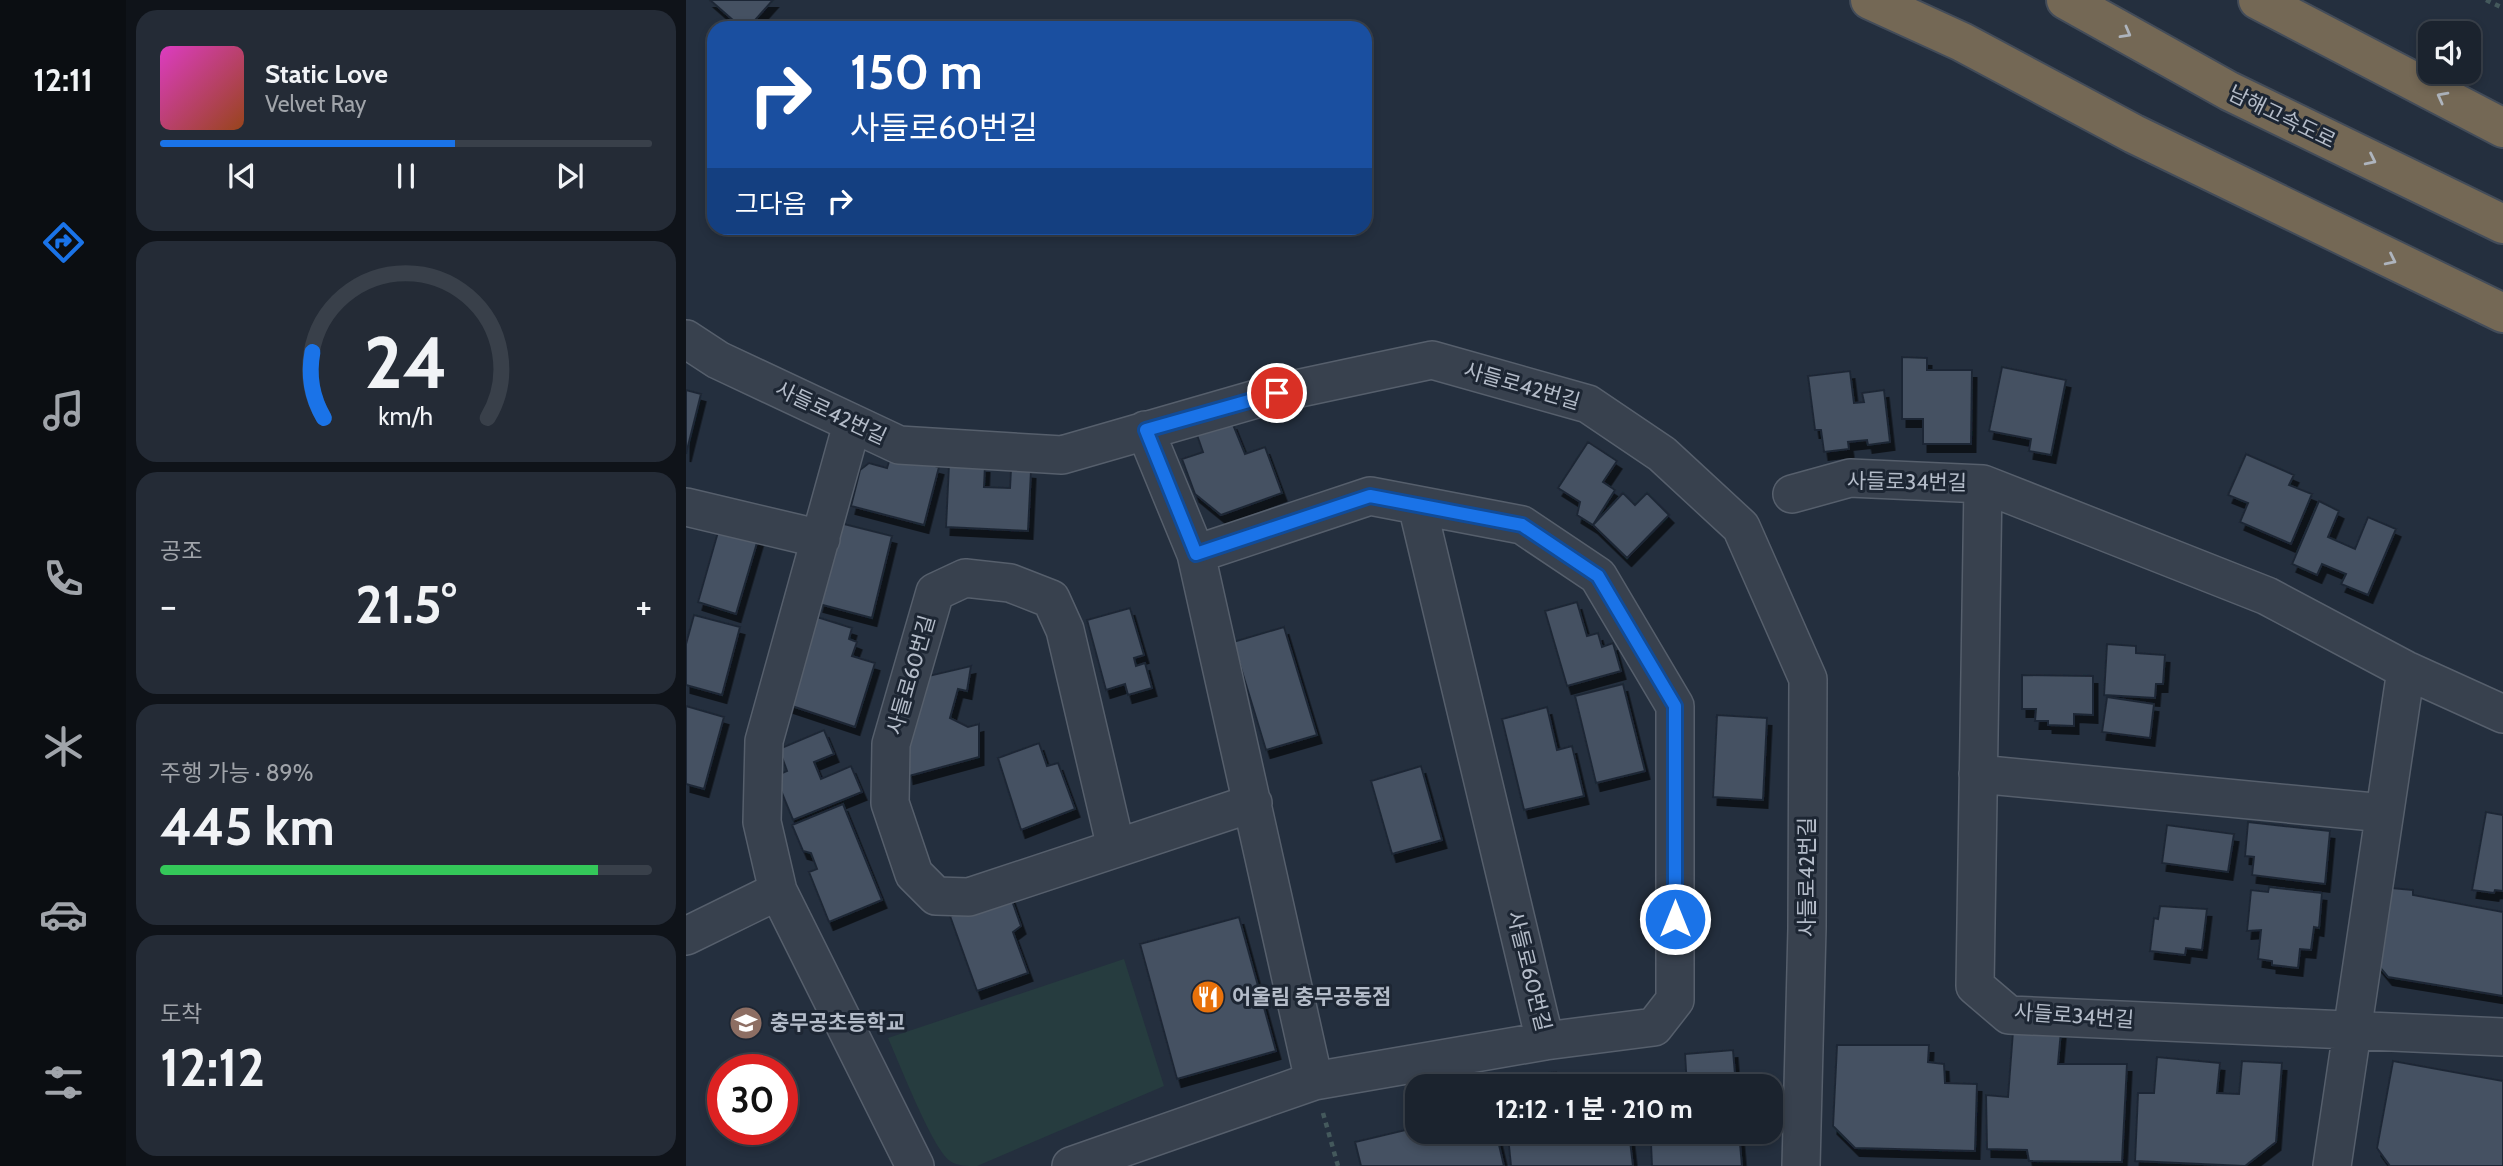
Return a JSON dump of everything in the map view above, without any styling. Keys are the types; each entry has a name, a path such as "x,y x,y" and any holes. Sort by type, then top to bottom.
{"highway":[{"path":"1870,0 1962,42 2134,134 2503,313"},
{"path":"1930,0 2354,242"},
{"name":"남해고속도로","path":"2066,0 2229,91 2503,224"},
{"path":"2258,0 2503,128"}],"street":[{"name":"사들로42번길","path":"686,340 718,360 899,445 1062,454 1277,393 1432,360 1588,404 1662,454 1741,527 1808,679 1807,928 1801,1166"},
{"path":"852,424 764,741 762,821 778,891 915,1166"},
{"path":"1146,430 1196,554 1314,1081"},
{"name":"사들로34번길","path":"1792,494 1850,478 1983,484 2267,596 2406,670 2503,714"},
{"name":"사들로34번길","path":"1983,484 1975,986 2009,1015 2503,1038"},
{"name":"사들로60번길","path":"1196,554 1370,496 1522,525 1598,576 1675,706 1675,1000 1654,1027 1545,1041 1417,505"},
{"path":"686,507 821,539"},
{"name":"사들로60번길","path":"1116,848 1065,630 1051,599 1010,583 965,578 935,592 891,744 890,803 914,874 936,896 969,897 1253,803"},
{"path":"2332,1166 2406,670"},
{"path":"1978,774 2384,813"},
{"path":"686,936 778,891"},
{"path":"1071,1166 1314,1081 1545,1041"}],"path":[{"path":"2486,0 2503,8"},
{"path":"1314,1081 1338,1166"}],"green space":[{"path":"1124,959 1164,1086 977,1166 959,1165 950,1161 925,1123 888,1038"}],"building":[{"path":"710,0 773,0 754,21 734,21"},
{"path":"1902,357 1927,358 1927,370 1972,370 1971,444 1923,444 1923,419 1902,419"},
{"path":"2002,367 2066,380 2051,455 2029,451 2031,439 1989,431"},
{"path":"1850,371 1854,403 1864,402 1862,393 1884,390 1890,442 1868,445 1867,440 1848,442 1849,449 1824,452 1821,430 1815,430 1808,376"},
{"path":"686,390 701,394 686,454"},
{"path":"1232,422 1245,454 1265,447 1282,493 1221,515 1195,494 1182,459 1203,452 1197,435"},
{"path":"1588,442 1617,461 1603,482 1615,490 1593,525 1577,515 1580,502 1558,488"},
{"path":"2246,454 2294,475 2289,485 2312,494 2291,544 2240,522 2248,503 2228,495"},
{"path":"891,455 939,467 924,525 851,506 860,470 869,463 887,468"},
{"path":"949,464 985,465 984,487 1010,488 1011,469 1031,471 1028,531 946,527"},
{"path":"1623,493 1635,505 1647,493 1669,515 1627,558 1593,525"},
{"path":"2319,501 2339,511 2328,537 2355,549 2368,517 2396,529 2368,595 2341,584 2346,574 2322,564 2317,575 2292,564"},
{"path":"840,523 892,536 872,618 819,604"},
{"path":"720,525 759,536 736,614 698,602"},
{"path":"1577,602 1587,636 1598,633 1602,647 1613,643 1621,671 1567,686 1545,611"},
{"path":"1130,608 1144,655 1134,658 1136,666 1145,663 1152,688 1128,695 1125,684 1106,690 1087,620"},
{"path":"694,615 740,627 722,695 686,685 686,644"},
{"path":"817,617 852,628 849,639 857,642 852,656 875,663 855,727 789,705"},
{"path":"1284,627 1317,735 1266,750 1233,642"},
{"path":"2107,644 2136,646 2136,653 2165,655 2163,684 2156,684 2155,698 2104,695"},
{"path":"971,666 967,691 958,689 950,718 968,727 979,724 979,757 909,776 906,754 924,677"},
{"path":"2022,675 2093,676 2093,715 2074,714 2074,726 2048,725 2048,721 2035,721 2036,709 2022,709"},
{"path":"1623,684 1645,771 1596,783 1575,696"},
{"path":"2107,697 2154,704 2150,738 2102,732"},
{"path":"686,706 724,717 704,789 686,784"},
{"path":"1547,707 1557,750 1572,746 1584,796 1524,810 1502,719"},
{"path":"1717,715 1767,718 1763,800 1713,797"},
{"path":"824,730 834,754 814,762 821,779 851,766 862,792 793,820 775,776 787,771 779,749"},
{"path":"1039,743 1047,766 1058,763 1075,809 1021,830 998,758"},
{"path":"1421,766 1442,840 1392,854 1371,781"},
{"path":"843,804 882,900 829,922 809,872 817,869 811,853 803,851 792,825"},
{"path":"2486,812 2503,815 2503,891 2495,890 2494,893 2472,890"},
{"path":"2248,822 2330,831 2325,884 2252,875 2254,857 2245,856"},
{"path":"2167,825 2234,834 2228,872 2162,863"},
{"path":"2269,887 2322,893 2319,928 2314,927 2311,950 2300,949 2298,968 2272,965 2272,961 2258,959 2261,930 2247,931 2251,890 2268,892"},
{"path":"2380,887 2413,890 2413,895 2503,912 2503,996 2388,977 2368,953"},
{"path":"1010,895 1021,926 1013,932 1028,973 977,991 950,916"},
{"path":"2160,906 2207,909 2202,950 2186,948 2185,955 2150,951 2154,918 2158,919"},
{"path":"1239,917 1276,1051 1177,1079 1140,944"},
{"path":"2013,1031 2061,1031 2058,1064 2127,1064 2122,1162 2029,1161 2027,1150 1987,1149 1986,1095 2008,1097"},
{"path":"1837,1045 1929,1045 1928,1062 1944,1064 1945,1083 1977,1084 1975,1151 1855,1148 1833,1126"},
{"path":"1733,1050 1735,1074 1686,1074 1685,1054"},
{"path":"2157,1057 2220,1063 2217,1093 2239,1094 2242,1061 2282,1063 2276,1142 2245,1166 2135,1161 2138,1093 2154,1093"},
{"path":"2393,1061 2503,1081 2503,1166 2390,1166 2377,1148"},
{"path":"1405,1130 1405,1144 1499,1144 1504,1166 1361,1166 1355,1142"},
{"path":"1509,1144 1630,1144 1633,1166 1511,1166"},
{"path":"1651,1144 1740,1144 1742,1166 1652,1166"}],"place":[{"name":"어울림 충무공동점","path":"1208,997"},
{"name":"충무공초등학교","path":"746,1023"}],"route":[{"path":"1277,393 1146,430 1196,554 1370,496 1522,525 1598,576 1675,706 1675,919"}]}
